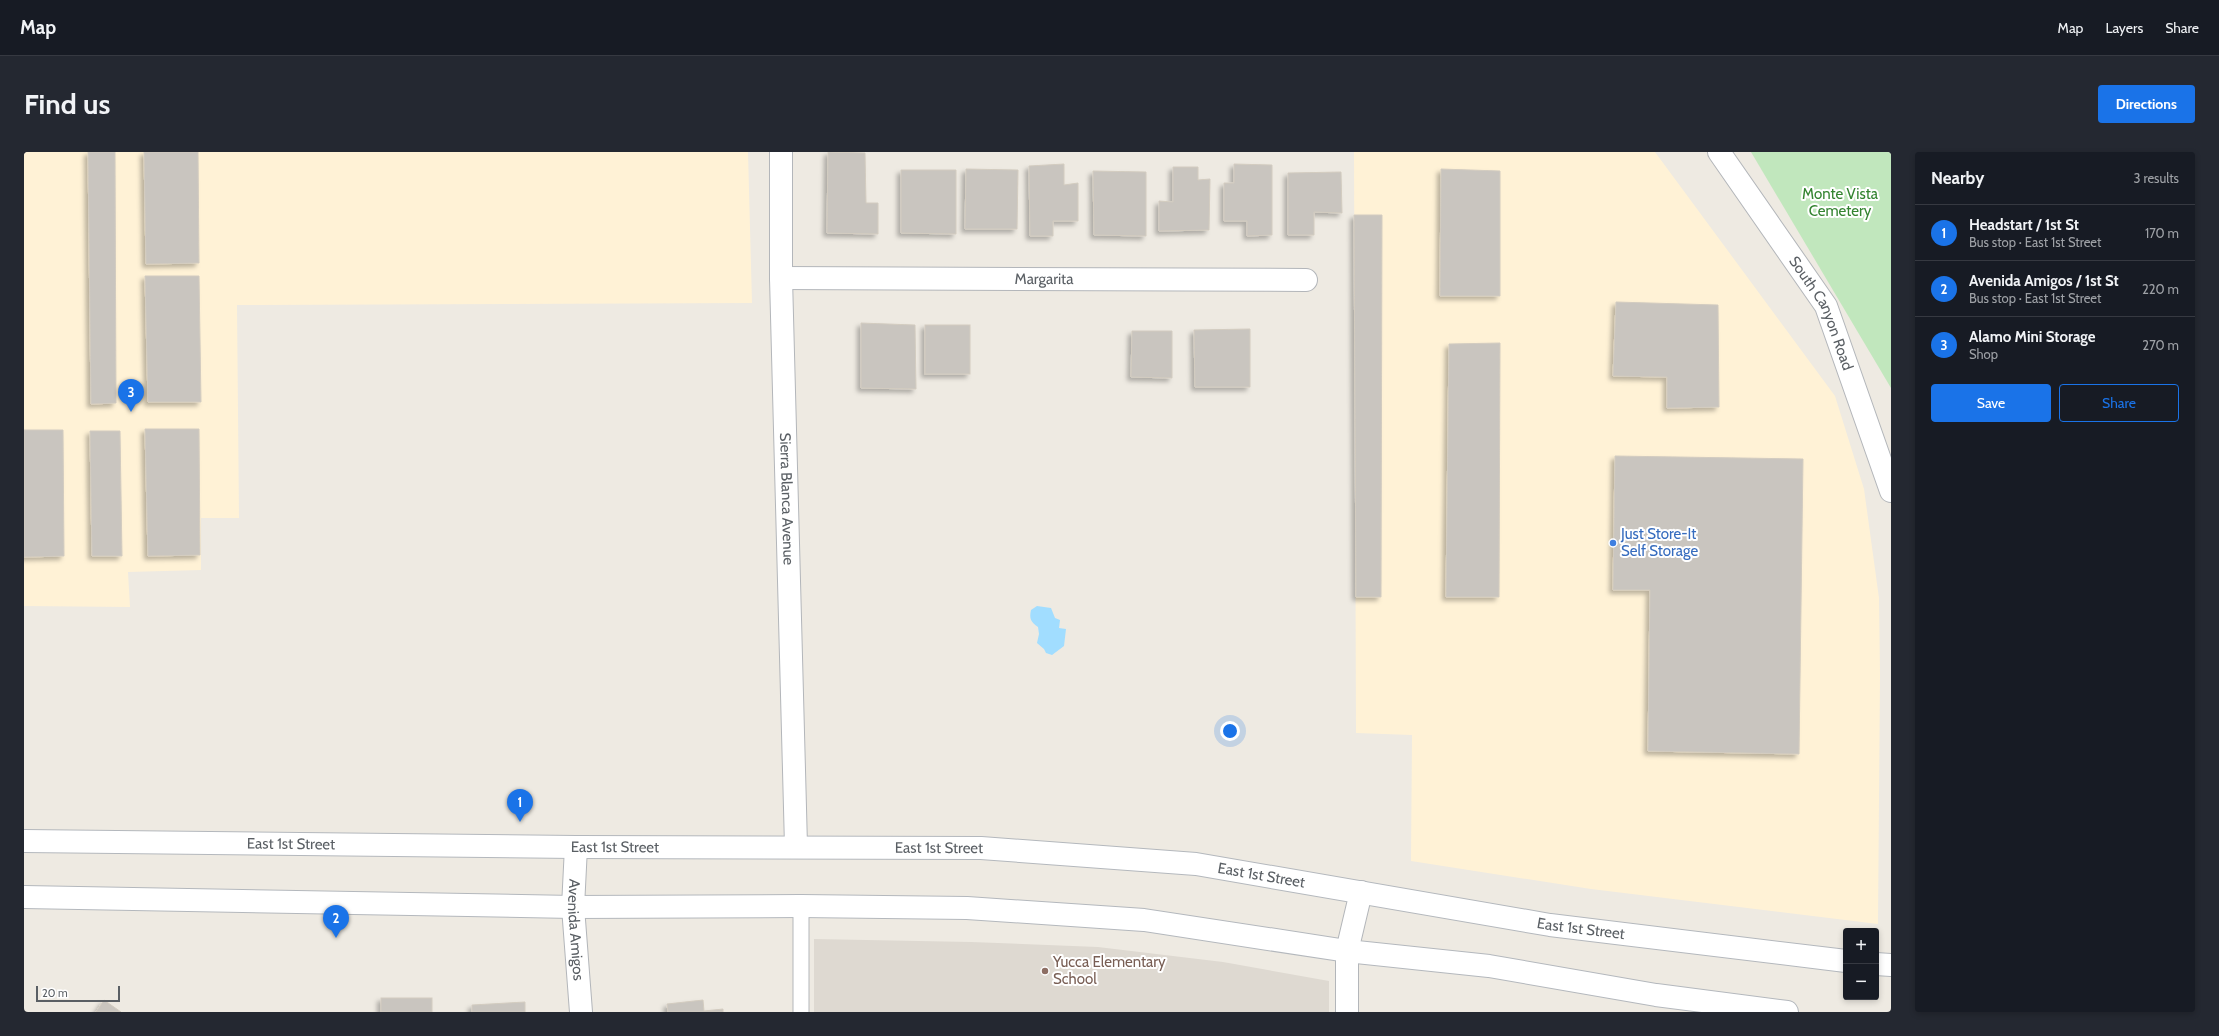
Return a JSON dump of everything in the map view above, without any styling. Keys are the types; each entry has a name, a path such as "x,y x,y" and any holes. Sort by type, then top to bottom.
{"main road":[{"name":"Sierra Blanca Avenue","path":"781,152 781,278 796,846"},
{"name":"South Canyon Road","path":"1719,152 1826,306 1891,491"},
{"name":"Margarita","path":"781,278 1306,280"},
{"name":"East 1st Street","path":"24,842 576,847 796,846 981,848 1196,864 1550,925 1843,961"},
{"name":"Avenida Amigos","path":"576,847 573,907 581,1012"},
{"path":"1347,1012 1347,951 1361,892"},
{"path":"24,896 573,907 801,906 967,908 1144,920 1347,951 1489,966 1656,995 1787,1012"},
{"path":"1879,964 1891,966"}],"lane":[{"path":"801,906 801,1012"}],"shaded area":[{"path":"24,152 748,152 752,303 237,305 239,518 201,518 201,570 128,572 130,607 24,606"},
{"name":"Just Store-It Self Storage","path":"1354,152 1655,152 1835,396 1864,489 1879,598 1880,675 1878,924 1591,889 1411,861 1412,735 1356,733"},
{"name":"Yucca Elementary School","path":"814,939 971,942 1098,947 1223,962 1329,981 1329,1012 814,1012"}],"green space":[{"name":"Monte Vista Cemetery","path":"1751,152 1891,152 1891,388"}],"water":[{"path":"1037,606 1051,608 1055,618 1060,620 1059,628 1066,629 1064,646 1052,655 1046,653 1037,643 1039,634 1038,627 1032,622 1030,616 1031,610"}],"building":[{"path":"88,152 115,152 116,403 91,404"},
{"path":"144,152 198,152 199,263 146,264"},
{"path":"828,152 865,153 866,203 878,203 878,234 827,233"},
{"path":"1064,164 1064,185 1078,183 1078,221 1053,221 1053,236 1030,236 1029,166"},
{"path":"1234,164 1272,165 1272,235 1247,236 1247,221 1224,221 1224,183 1234,183"},
{"path":"1173,167 1198,167 1198,180 1210,179 1209,230 1159,231 1159,201 1173,202"},
{"path":"966,169 1018,170 1017,229 965,229"},
{"path":"1441,169 1500,171 1500,296 1440,296"},
{"path":"901,170 956,170 956,234 901,233"},
{"path":"1093,171 1146,172 1146,236 1094,235"},
{"path":"1341,172 1342,213 1314,212 1314,235 1288,235 1288,173"},
{"path":"1354,215 1382,215 1381,597 1356,597"},
{"path":"145,276 199,276 201,402 148,402"},
{"path":"1616,302 1718,305 1719,407 1667,408 1667,377 1613,376"},
{"path":"861,323 915,325 916,389 861,388"},
{"path":"925,325 970,325 970,374 925,374"},
{"path":"1250,329 1250,387 1195,387 1194,330"},
{"path":"1132,331 1172,331 1172,378 1131,377"},
{"path":"1500,343 1499,597 1446,597 1449,344"},
{"path":"145,429 199,429 200,555 148,556"},
{"path":"24,430 63,430 64,556 24,557"},
{"path":"90,431 120,431 122,556 92,556"},
{"path":"1615,456 1803,459 1799,754 1648,751 1650,590 1613,590"},
{"path":"381,998 432,998 432,1012 381,1012"},
{"path":"104,1000 121,1012 96,1012"},
{"path":"703,1000 704,1011 723,1009 723,1012 668,1012 667,1004"},
{"path":"525,1002 525,1012 472,1012 472,1005"}],"place":[{"name":"Alamo Mini Storage","path":"131,412"},
{"name":"Just Store-It Self Storage","path":"1613,543"},
{"name":"Headstart / 1st St","path":"520,822"},
{"name":"Avenida Amigos / 1st St","path":"336,938"},
{"name":"Yucca Elementary School","path":"1045,971"}]}
